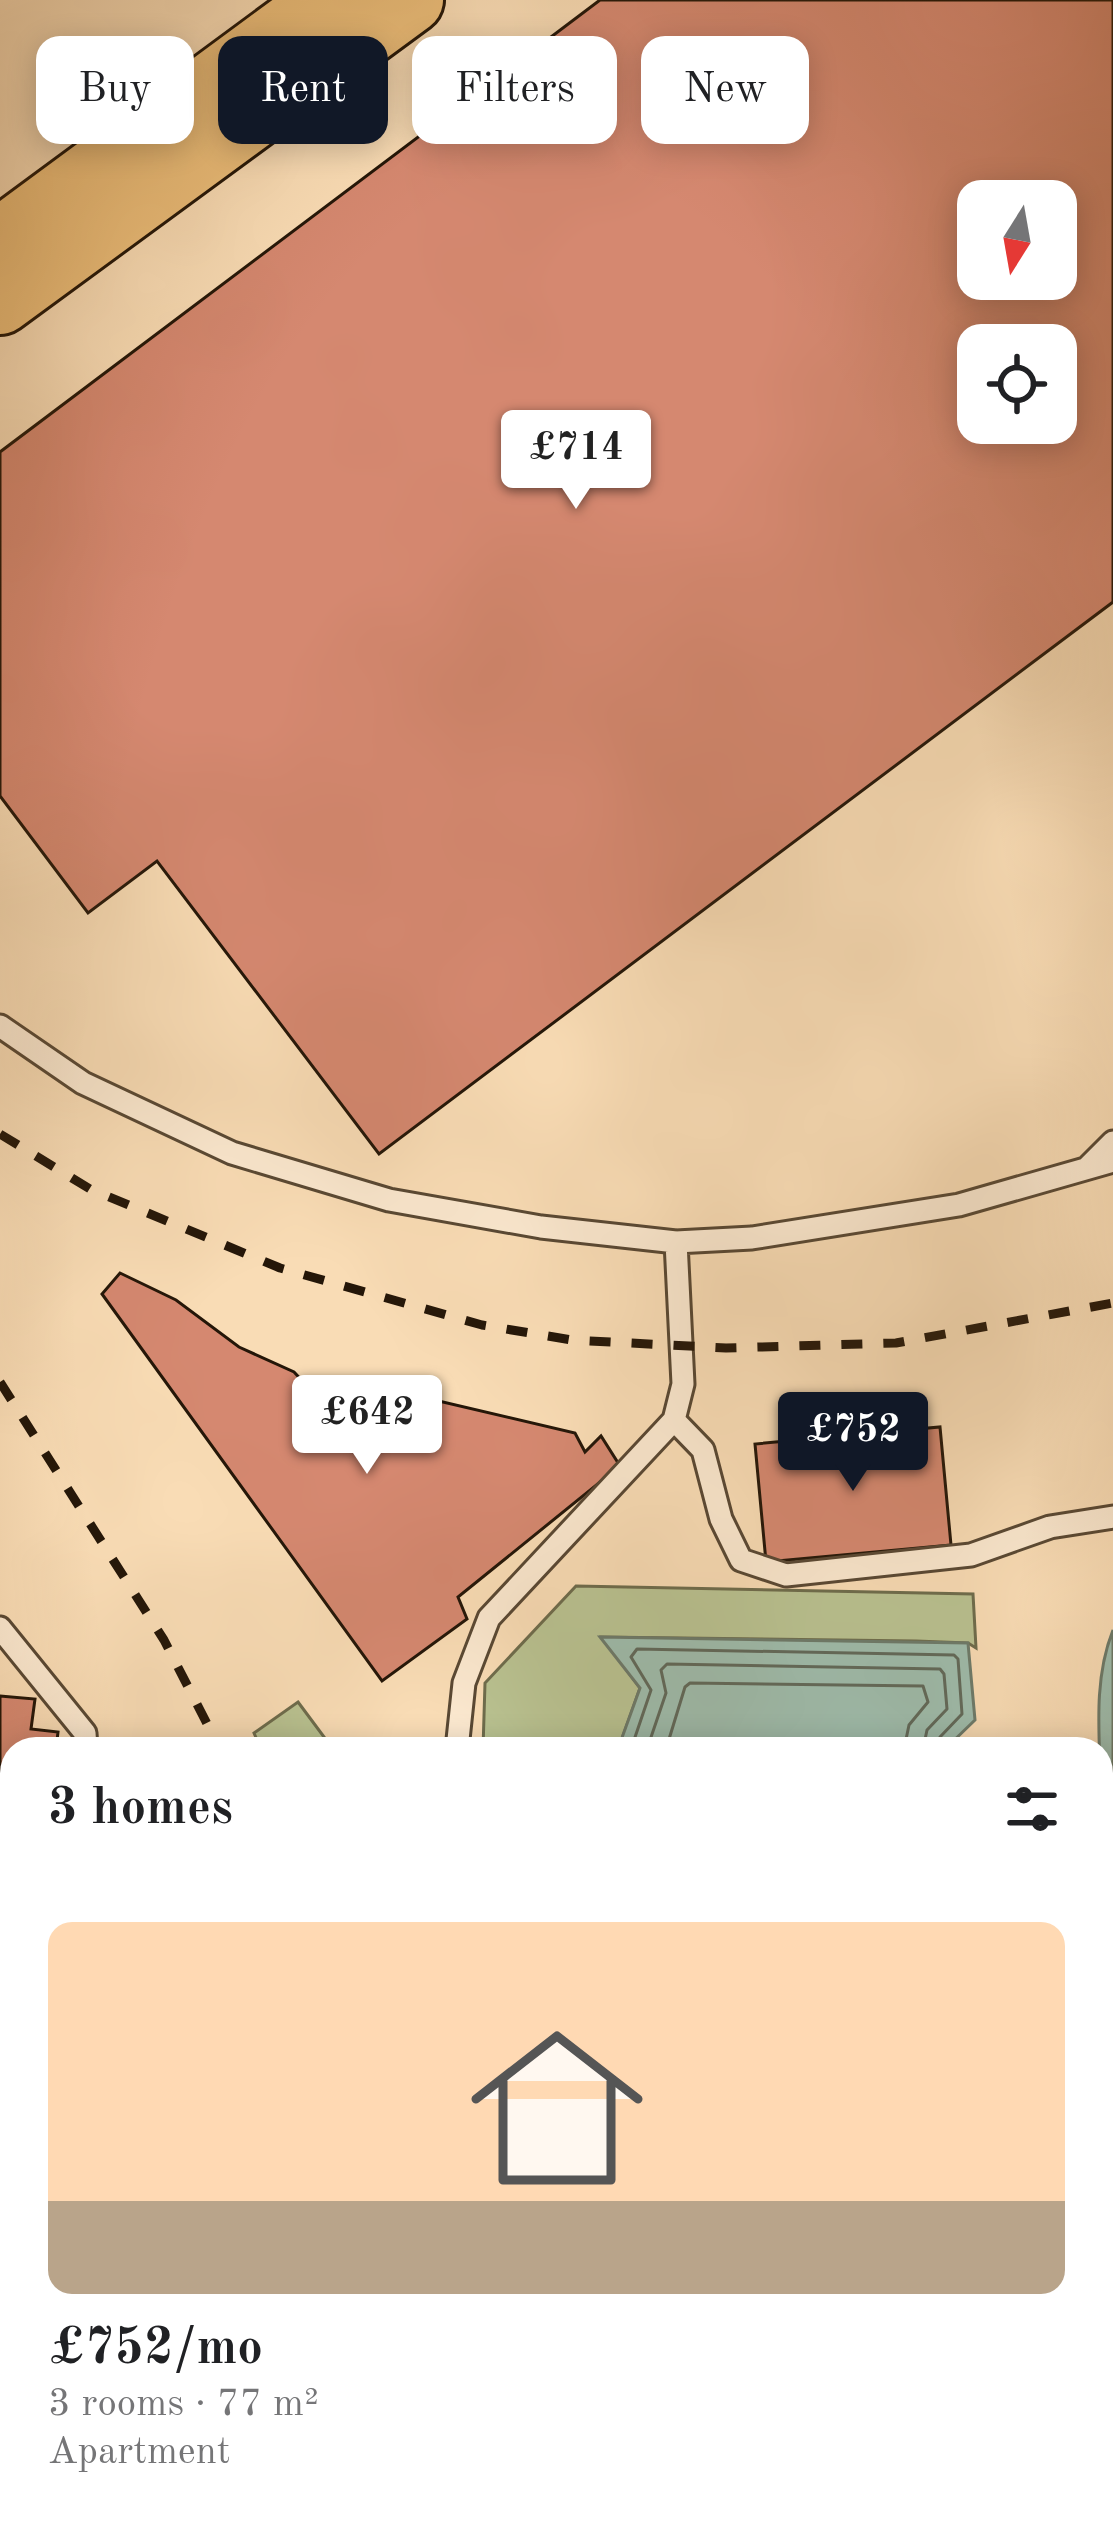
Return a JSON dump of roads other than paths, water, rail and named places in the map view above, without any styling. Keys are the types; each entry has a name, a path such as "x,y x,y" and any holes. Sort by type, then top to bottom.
{"highway":[{"path":"0,242 328,0"},
{"path":"0,301 410,0"}],"lane":[{"path":"0,1026 83,1083 232,1153 389,1200 541,1227 676,1242 752,1238 959,1205 1113,1161"},
{"path":"1088,1167 1113,1142"},
{"path":"458,1737 464,1682 489,1618 674,1420 683,1384 676,1242"},
{"path":"674,1420 703,1450 721,1519 741,1560 786,1575 971,1555 1050,1527 1113,1517"},
{"path":"0,1628 85,1737"},
{"path":"1113,2403 1113,2427"}],"water":[{"path":"1113,1630 1113,1737 1099,1737 1106,1651"},
{"path":"600,1637 968,1643 975,1720 957,1737 622,1737 640,1688"}],"railway":[{"path":"0,1134 90,1189 280,1268 482,1325 572,1340 726,1348 896,1343 1113,1303"},
{"path":"0,1382 164,1640 214,1737"}]}
